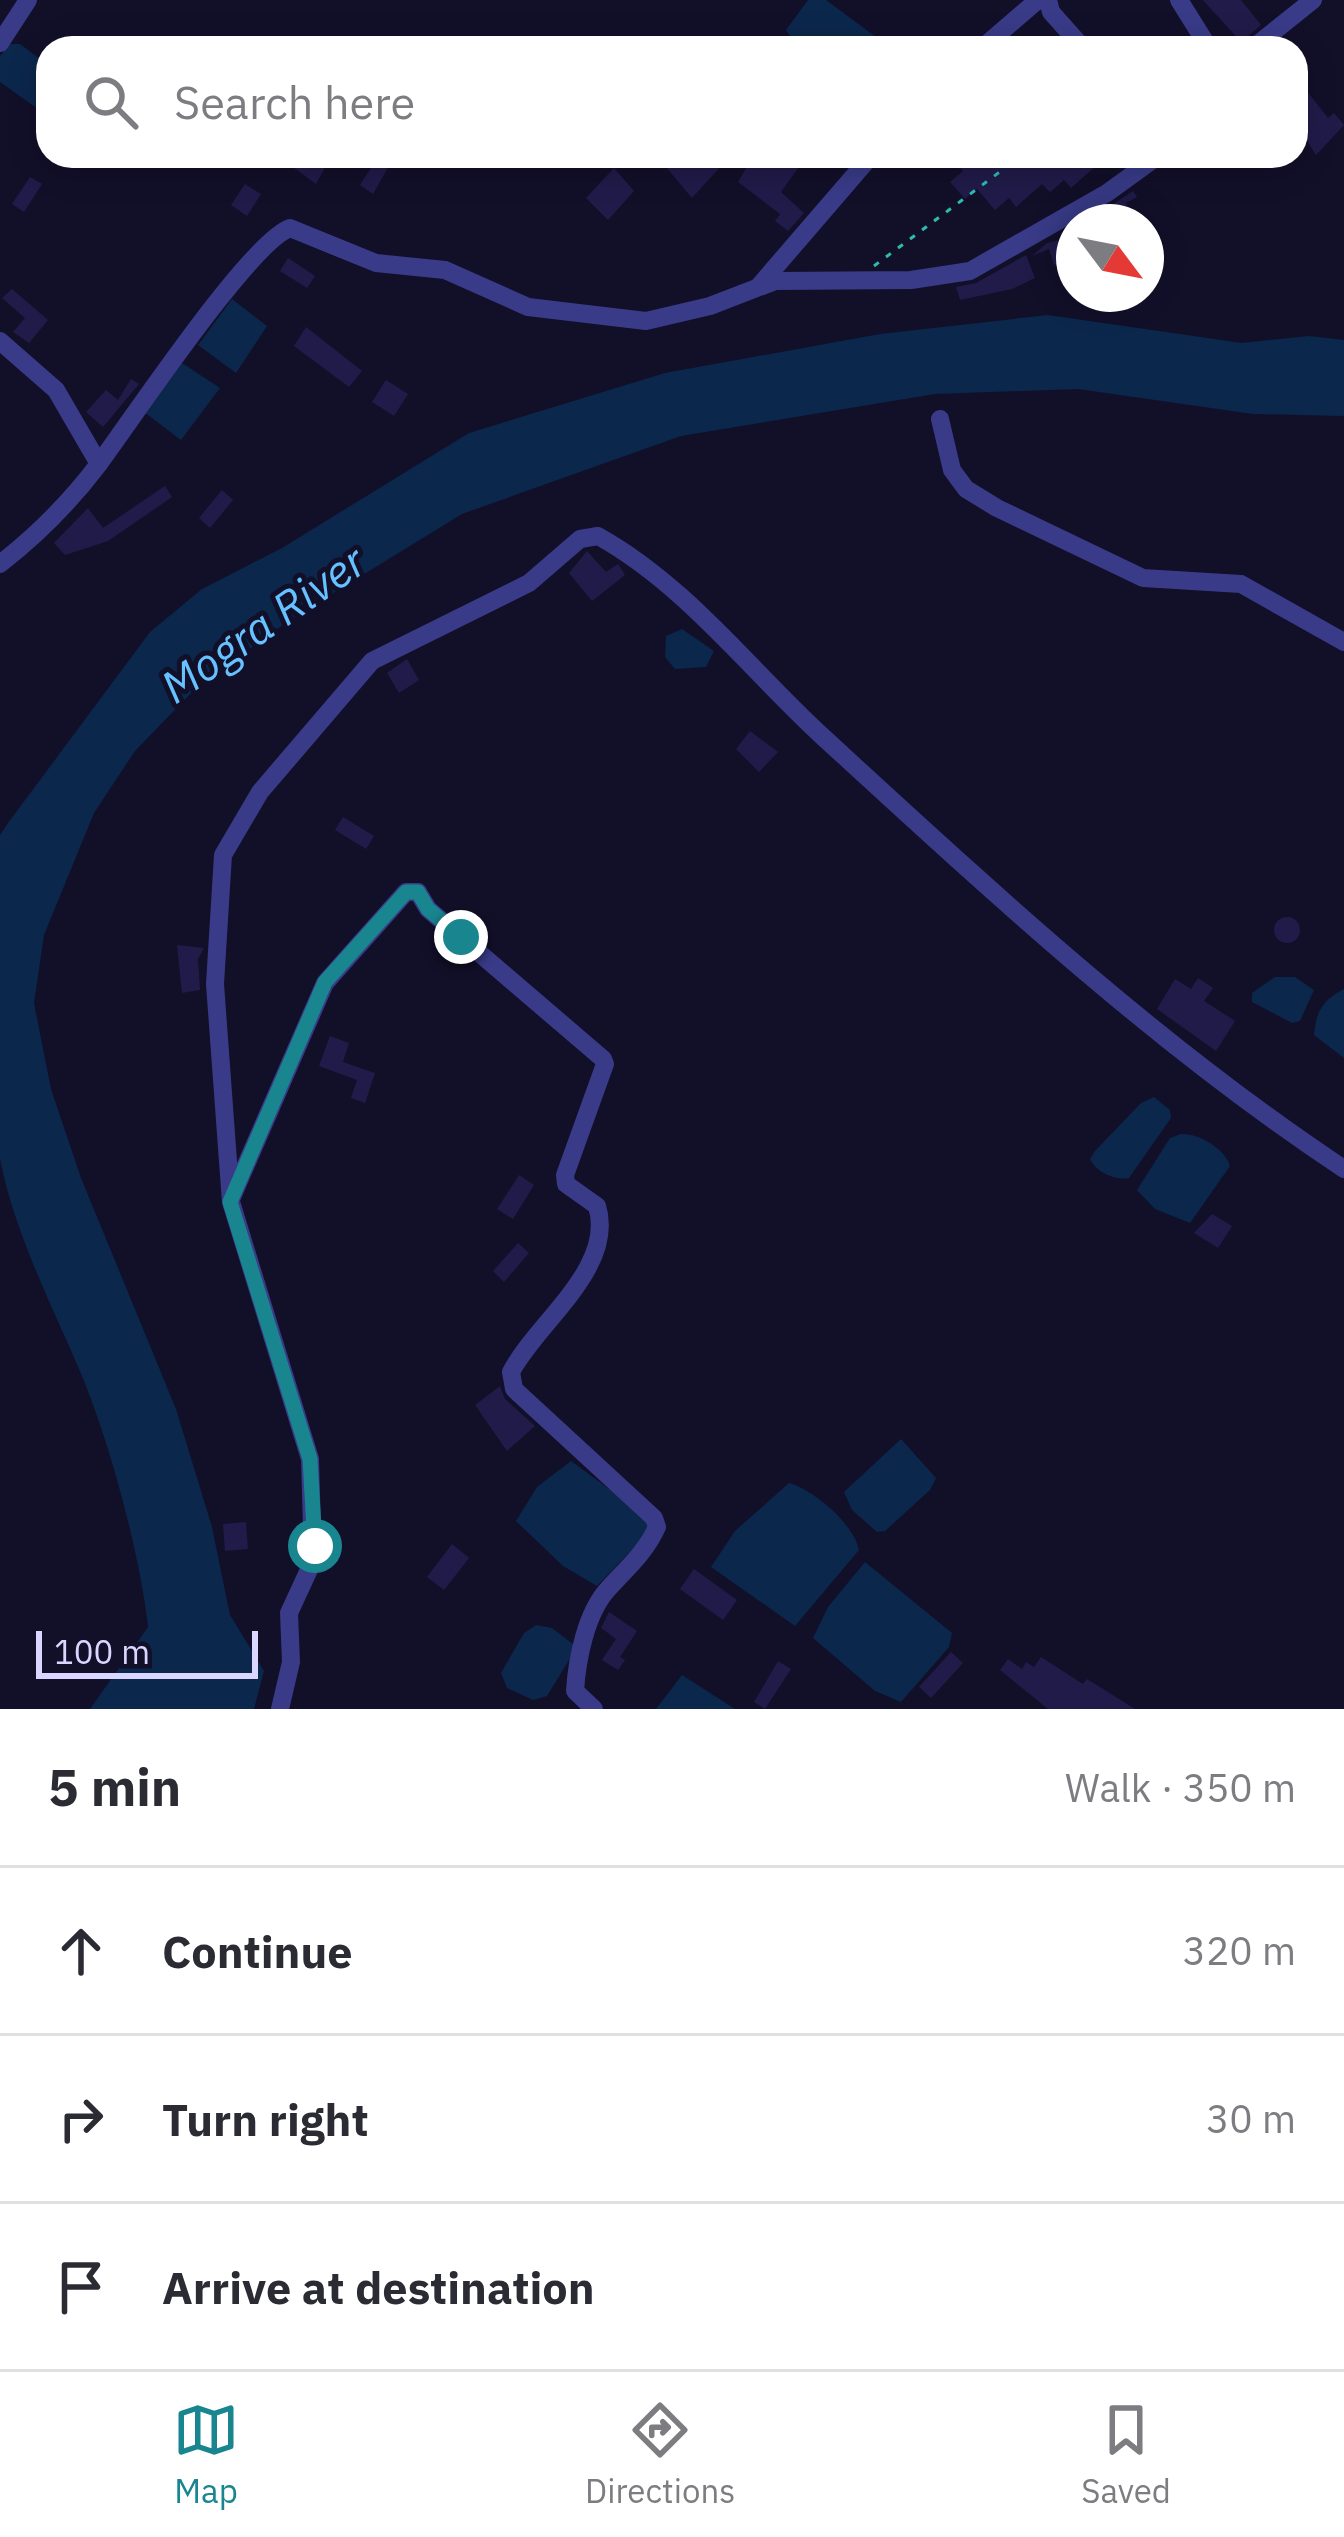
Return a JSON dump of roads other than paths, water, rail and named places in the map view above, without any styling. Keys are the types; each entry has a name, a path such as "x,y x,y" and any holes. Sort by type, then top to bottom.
{"street":[{"path":"0,43 28,0"},
{"path":"996,36 1038,0"},
{"path":"1048,0 1051,12 1072,36"},
{"path":"1179,0 1202,36"},
{"path":"1268,36 1313,0"},
{"path":"759,286 861,168"},
{"path":"0,563 53,517 99,464 211,313 268,245 290,228 321,236 376,263 424,264 528,308 646,321 710,306 759,286 817,278 911,280 970,271 1107,193 1141,168"},
{"path":"0,341 56,390 99,464"},
{"path":"940,419 952,470 966,489 997,508 1143,578 1241,584 1344,642"},
{"path":"280,1709 291,1662 289,1613 313,1561 310,1459 230,1202 215,984 217,892 223,855 260,792 372,661 529,583 580,539 598,536 717,629 816,731 1097,983 1344,1168"},
{"path":"230,1202 325,982 406,892 418,892 428,909 602,1059 605,1064 566,1175 566,1184 597,1206 602,1230 583,1276 538,1327 511,1372 514,1389 654,1518 657,1527 627,1572 604,1592 587,1630 575,1691 595,1709"}],"water":[{"path":"808,0 826,0 875,36 790,36 786,30"},
{"path":"10,44 20,44 36,56 36,108 0,82 0,56"},
{"path":"232,299 267,326 236,373 198,345"},
{"name":"Mogra River","path":"1048,315 1242,343 1309,336 1344,340 1344,416 1253,414 1078,389 935,394 681,436 462,514 291,619 198,686 135,751 94,813 44,935 34,1003 51,1089 81,1178 176,1409 212,1527 230,1615 264,1671 254,1709 90,1709 148,1627 131,1533 103,1434 25,1242 0,1159 0,835 8,823 150,632 202,589 282,548 469,433 665,373 880,334"},
{"path":"182,363 220,388 181,440 144,412"},
{"path":"682,629 714,651 706,667 675,669 665,657 666,636"},
{"path":"1275,977 1295,977 1314,990 1300,1021 1292,1023 1252,1002 1252,993"},
{"path":"1344,989 1344,1058 1314,1035 1322,1007"},
{"path":"1154,1097 1170,1110 1171,1118 1129,1178 1101,1172 1090,1159 1095,1151 1141,1103"},
{"path":"1181,1134 1210,1143 1230,1166 1190,1223 1155,1209 1137,1190 1170,1138"},
{"path":"901,1439 936,1478 930,1490 885,1531 877,1532 852,1510 844,1492"},
{"path":"571,1461 639,1511 651,1530 597,1586 563,1566 516,1521 537,1487"},
{"path":"789,1483 831,1509 859,1550 795,1626 711,1567 735,1531"},
{"path":"865,1562 952,1633 949,1647 901,1702 875,1691 813,1638 828,1607"},
{"path":"536,1625 552,1628 577,1647 547,1696 533,1700 507,1688 501,1673 524,1633"},
{"path":"682,1675 735,1709 656,1709"}]}
